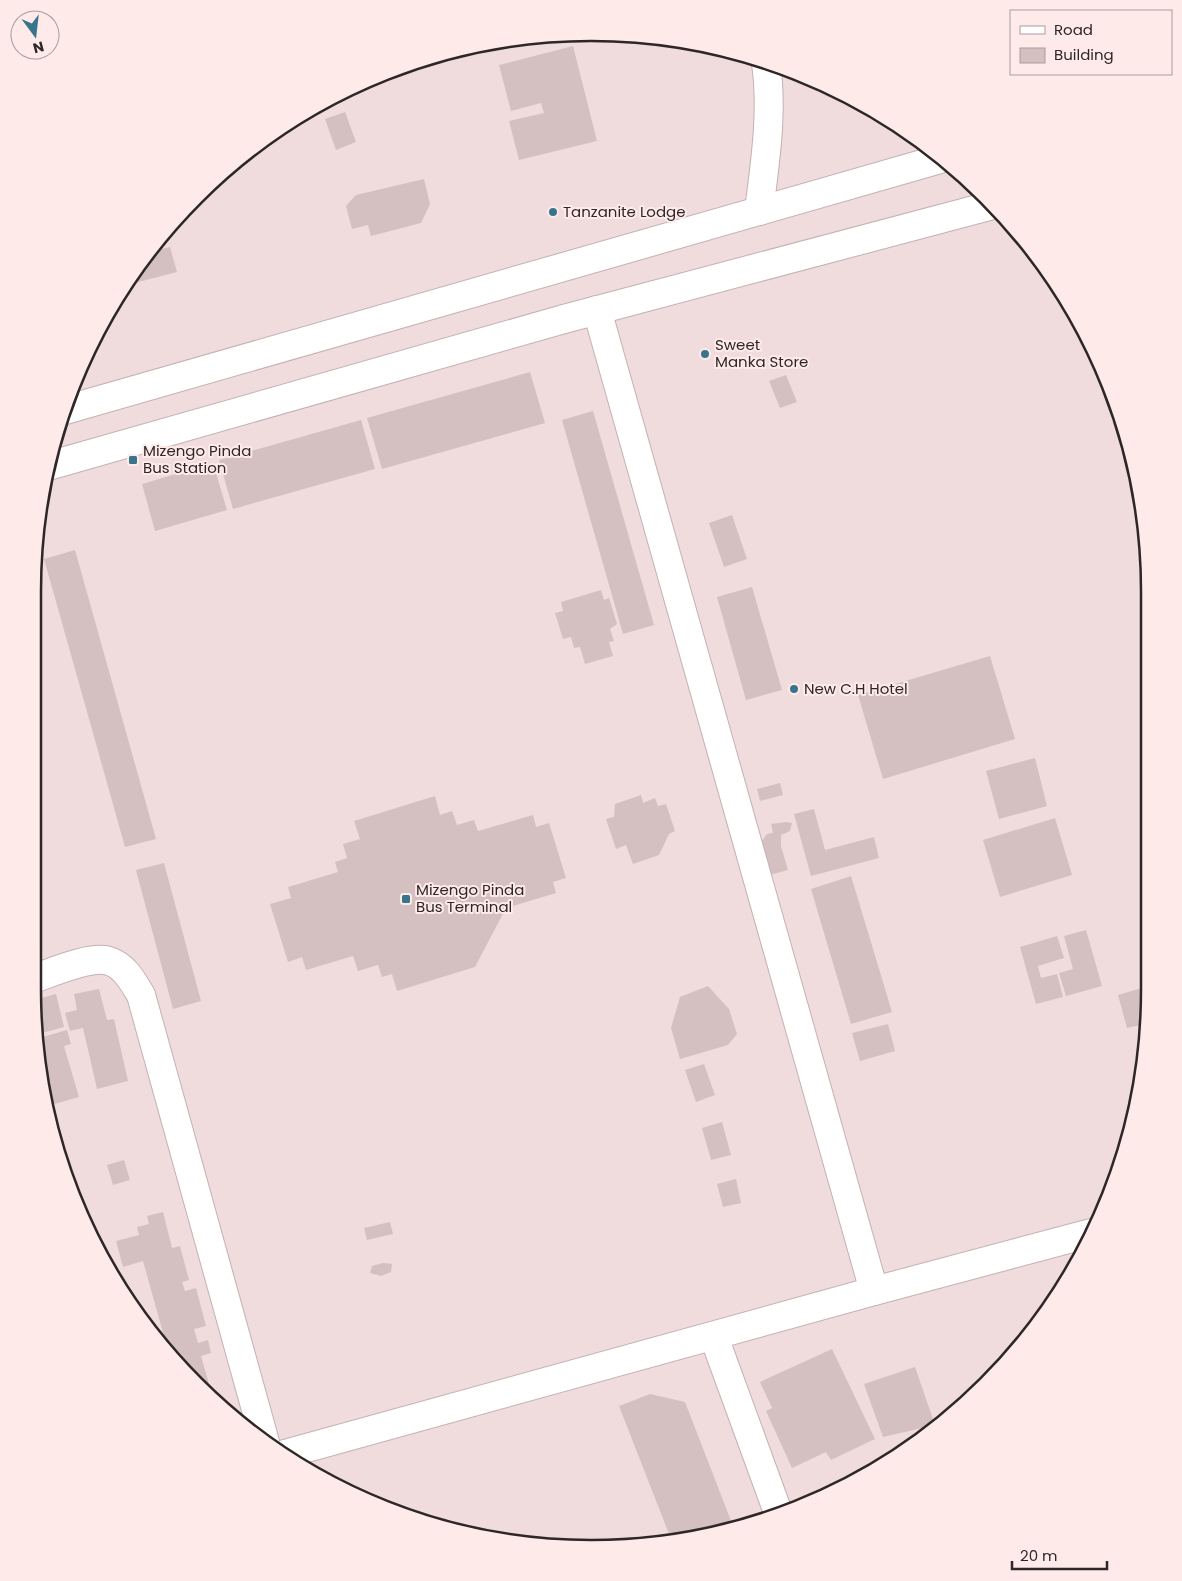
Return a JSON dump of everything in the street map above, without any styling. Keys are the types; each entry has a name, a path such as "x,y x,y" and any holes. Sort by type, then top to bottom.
{"street":[{"path":"759,211 769,115 770,89 767,70"},
{"path":"72,408 933,161"},
{"path":"57,464 597,310 985,207"},
{"path":"597,310 874,1291"},
{"path":"41,976 78,963 108,960 127,973 141,995 262,1430"},
{"path":"293,1452 1083,1235"},
{"path":"714,1336 776,1508"}],"building":[{"path":"573,46 597,141 519,160 509,121 544,113 541,103 511,111 499,65"},
{"path":"345,112 356,142 336,150 325,119"},
{"path":"424,179 430,204 421,223 371,236 368,225 352,229 346,206 356,195"},
{"path":"170,247 177,272 136,283 155,256 161,249"},
{"path":"530,372 545,423 382,469 367,418"},
{"path":"786,375 797,402 780,408 769,381"},
{"path":"593,411 654,625 623,634 562,420"},
{"path":"361,420 375,469 233,509 219,460"},
{"path":"213,463 227,510 155,531 142,484"},
{"path":"732,515 747,559 724,567 709,523"},
{"path":"75,550 156,839 125,847 44,559"},
{"path":"752,587 782,690 746,700 717,597"},
{"path":"601,590 604,600 609,598 617,624 610,629 614,641 609,642 613,656 585,664 580,647 574,648 571,637 563,639 555,613 563,611 561,602"},
{"path":"990,656 1015,739 883,779 858,695"},
{"path":"1035,758 1047,806 999,819 986,771"},
{"path":"780,783 783,795 760,801 757,789"},
{"path":"641,795 643,803 655,798 658,806 666,804 675,831 669,834 659,855 633,864 626,845 616,849 606,819 614,817 615,804"},
{"path":"435,796 440,815 452,811 457,825 474,820 478,831 533,815 536,827 549,823 566,878 553,882 556,893 506,908 475,967 397,991 392,974 382,977 378,965 358,971 353,956 306,970 302,957 288,962 270,904 291,898 288,887 338,872 335,862 347,858 343,844 360,839 354,821"},
{"path":"814,809 825,850 874,837 879,858 811,876 794,814"},
{"path":"1055,818 1072,875 1000,897 983,840"},
{"path":"792,823 790,831 781,835 781,846 788,870 770,875 761,842 767,834 773,833 771,824"},
{"path":"164,863 201,1001 173,1009 136,870"},
{"path":"851,876 892,1012 851,1024 811,889"},
{"path":"1086,930 1102,986 1066,996 1059,973 1073,969 1064,936"},
{"path":"1057,936 1064,958 1038,966 1041,978 1057,974 1063,997 1036,1004 1020,947"},
{"path":"708,986 729,1009 737,1034 728,1045 680,1059 671,1028 680,997"},
{"path":"1141,988 1140,1025 1127,1028 1118,995"},
{"path":"99,989 107,1020 114,1019 128,1081 97,1089 83,1028 70,1031 65,1013 77,1010 74,994"},
{"path":"56,994 64,1027 43,1033 41,998"},
{"path":"888,1024 895,1051 860,1061 852,1033"},
{"path":"67,1030 71,1044 64,1046 79,1097 54,1104 43,1037"},
{"path":"704,1064 715,1095 696,1102 685,1070"},
{"path":"722,1122 731,1155 711,1160 702,1128"},
{"path":"124,1160 130,1180 113,1185 107,1165"},
{"path":"736,1179 741,1203 723,1207 717,1184"},
{"path":"163,1212 172,1248 180,1246 189,1280 182,1282 185,1291 196,1288 206,1326 194,1329 198,1343 208,1340 211,1353 201,1356 209,1386 164,1335 143,1261 123,1267 116,1241 139,1235 137,1227 149,1224 147,1216"},
{"path":"390,1222 393,1234 367,1240 364,1228"},
{"path":"383,1263 392,1264 391,1272 381,1276 370,1273 372,1266"},
{"path":"832,1349 875,1439 831,1460 826,1452 792,1468 766,1411 772,1408 760,1382"},
{"path":"915,1367 933,1420 924,1428 883,1437 864,1384"},
{"path":"650,1394 685,1402 731,1521 669,1534 619,1406"}],"place":[{"name":"Tanzanite Lodge","path":"553,212"},
{"name":"Sweet Manka Store","path":"705,354"},
{"name":"Mizengo Pinda Bus Station","path":"133,460"},
{"name":"New C.H Hotel","path":"794,689"},
{"name":"Mizengo Pinda Bus Terminal","path":"406,899"}]}
